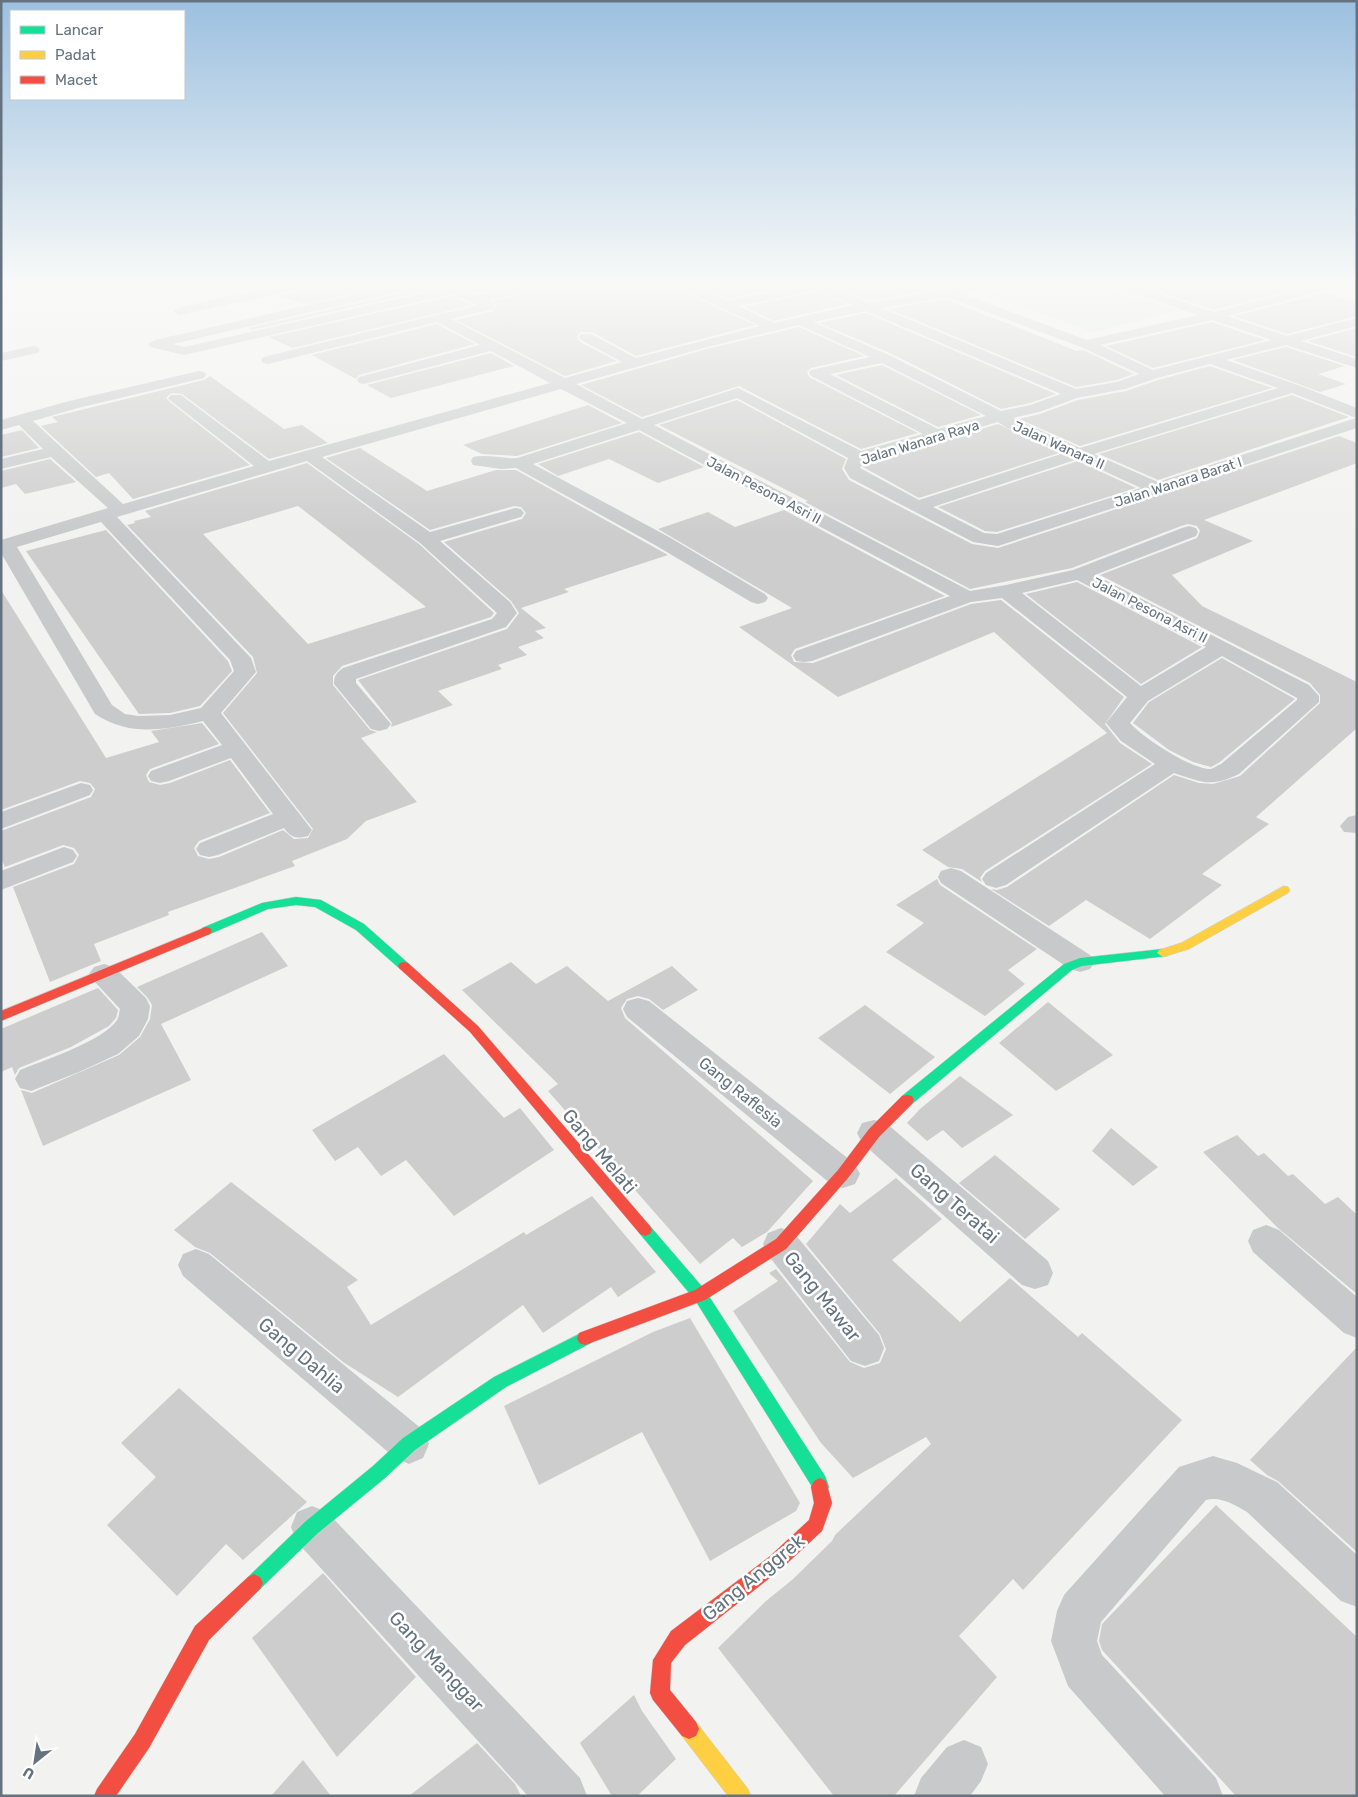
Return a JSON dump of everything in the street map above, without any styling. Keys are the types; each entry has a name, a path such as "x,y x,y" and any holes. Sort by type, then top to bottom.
{"street":[{"path":"364,380 403,370"},
{"name":"Jalan Pesona Asri II","path":"537,370 966,596"},
{"path":"23,420 112,512 240,658 245,672 209,713 170,722 138,723 118,719 103,708 3,545 112,512 309,455 609,370"},
{"path":"826,370 816,372 937,435"},
{"name":"Jalan Wanara II","path":"908,370 1013,424 1157,488"},
{"path":"1017,370 1074,394"},
{"path":"1143,370 1152,374"},
{"name":"Jalan Wanara Raya","path":"856,465 937,435 1034,408 1074,394 1120,386 1169,370"},
{"path":"1240,370 1293,388 1357,414"},
{"path":"1,425 74,404 199,376"},
{"path":"479,461 501,464 519,462 740,394 856,465 918,506 1078,454 1293,388"},
{"path":"176,398 266,468"},
{"name":"Jalan Wanara Barat I","path":"918,506 980,538 998,540 1357,423"},
{"path":"1,464 54,451"},
{"path":"309,455 427,539 503,606 507,613 499,623 351,673 345,677 346,684 379,724"},
{"path":"519,462 662,541 758,598"},
{"path":"427,539 515,514"},
{"name":"Jalan Pesona Asri II","path":"804,656 966,596 1006,591 1079,574 1189,532"},
{"name":"Jalan Pesona Asri II","path":"1079,574 1222,647 1301,690 1308,696 1308,702 1230,769 1216,776 1207,776 1171,764 1129,736 1118,723 1140,696 1222,647"},
{"path":"1006,591 1140,696"},
{"path":"209,713 294,824 209,849"},
{"path":"160,776 236,748"},
{"path":"996,879 1171,764"},
{"path":"1,821 81,790"},
{"path":"1,881 64,856"},
{"path":"951,877 1080,962"},
{"path":"104,1796 142,1741 202,1633 312,1527 379,1472 409,1444 500,1382 594,1334 700,1295 781,1244 844,1174 874,1133 908,1099 1054,978 1080,962 1159,954 1185,946 1284,890"},
{"name":"Gang Melati","path":"1,1016 266,906 296,901 316,903 360,927 474,1029 700,1295"},
{"path":"31,1079 103,1046 127,1031 134,1018 135,1006 104,974"},
{"name":"Gang Raflesia","path":"638,1009 844,1174"},
{"name":"Gang Teratai","path":"874,1133 1035,1273"},
{"path":"1266,1240 1357,1322"},
{"name":"Gang Mawar","path":"781,1244 865,1348"},
{"name":"Gang Dahlia","path":"196,1265 409,1444"},
{"name":"Gang Anggrek","path":"700,1295 819,1482 824,1503 816,1525 775,1563 678,1638 662,1660 660,1693 741,1796"},
{"path":"1198,1796 1084,1670 1074,1641 1080,1611 1194,1482 1213,1477 1238,1484 1262,1497 1357,1585"},
{"name":"Gang Manggar","path":"312,1527 562,1796"}],"building":[{"path":"339,370 378,370 359,375 356,379"},
{"path":"426,370 499,370 391,398 367,385"},
{"path":"553,370 586,370 565,376"},
{"path":"634,370 809,370 807,372 809,377 918,433 861,449 739,386 642,417 581,385"},
{"path":"860,370 892,370 981,415 938,427 836,375"},
{"path":"923,370 999,370 1056,394 1030,403 1001,409"},
{"path":"1035,370 1125,370 1134,374 1117,380 1076,387"},
{"path":"1196,370 1221,370 1272,388 1080,446 1019,419 1040,414 1078,400 1126,391"},
{"path":"1260,370 1332,370 1318,374 1346,384 1320,392"},
{"path":"210,376 284,429 302,425 328,443 269,459 182,394 171,393 166,398 170,402 250,465 133,499 109,473 96,477 41,426 58,422 52,417 204,380"},
{"path":"1292,395 1349,417 1158,480 1099,454"},
{"path":"737,400 846,459 842,469 849,480 972,544 998,548 1339,436 1357,443 1357,463 1204,520 1253,541 1172,575 1202,606 1357,682 1357,728 1256,817 1269,824 1202,874 1222,885 1150,939 1086,900 1049,926 991,889 997,890 1007,887 1174,775 1199,783 1213,784 1240,776 1320,703 1320,695 1310,683 1100,575 1197,538 1200,531 1197,526 1188,524 1181,526 1072,568 970,589 805,502 808,501 659,425"},
{"path":"588,405 622,423 517,456 482,454 463,445"},
{"path":"998,424 1059,453 919,498 863,467 866,463"},
{"path":"22,430 39,448 1,457 1,435"},
{"path":"639,432 704,467 658,483 609,459 558,476 538,464"},
{"path":"360,448 427,491 496,470 516,470 668,555 564,589 569,592 521,608 546,628 535,631 544,638 518,647 527,655 498,665 502,669 438,691 453,705 391,727 392,723 358,680 507,629 519,613 511,601 444,542 522,519 526,513 521,507 514,506 430,530 326,458"},
{"path":"50,459 76,482 25,494 16,484 1,488 1,471"},
{"path":"1078,461 1136,488 997,532 985,531 938,507"},
{"path":"307,463 419,544 494,613 491,617 342,666 333,676 333,685 370,730 377,732 361,738 417,802 366,821 347,839 292,861 295,866 168,912 169,915 94,944 101,961 50,982 13,887 74,864 79,855 74,848 63,845 5,867 1,858 1,831 91,797 95,789 90,783 80,781 1,810 1,590 106,758 159,742 151,731 202,723 219,744 150,769 146,775 149,782 160,785 170,783 230,760 270,813 199,841 194,848 198,856 209,859 219,857 283,830 294,839 308,838 313,829 223,713 257,673 253,657 127,525 135,523 134,521 151,517 145,511","holes":["298,506 426,607 308,644 203,534"]},
{"path":"784,510 945,596 795,649 791,655 794,662 813,663 971,604 1001,600 1124,697 1105,724 1120,743 1152,764 985,871 980,878 982,882 962,869 948,867 922,850 1107,733 994,632 838,697 739,627 792,608 658,529 708,512 735,527"},
{"path":"106,530 228,661 232,671 200,706 170,713 139,714 26,551"},
{"path":"1077,582 1202,647 1141,684 1026,594"},
{"path":"1222,658 1295,699 1220,762 1211,767 1193,762 1169,750 1133,723 1149,702"},
{"path":"937,879 940,885 1037,949 1008,970 1025,984 985,1016 886,952 924,923 896,905"},
{"path":"262,932 288,966 161,1024 191,1080 43,1146 21,1090 32,1093 119,1055 140,1037 150,1019 152,1005 137,987"},
{"path":"511,962 536,984 567,966 608,1001 672,966 698,990 663,1010 649,999 638,996 627,999 621,1008 625,1018 813,1181 767,1232 742,1247 733,1238 700,1264 548,1091 558,1084 462,990"},
{"path":"98,988 118,1010 116,1018 109,1026 71,1047 19,1068 15,1075 12,1067 1,1072 1,1029"},
{"path":"1048,1002 1113,1055 1056,1091 999,1043"},
{"path":"865,1005 935,1057 890,1094 818,1038"},
{"path":"444,1054 504,1118 520,1108 554,1150 454,1216 406,1160 381,1176 358,1147 335,1161 312,1130"},
{"path":"960,1076 1013,1115 962,1148 943,1130 927,1141 907,1123 920,1109"},
{"path":"1111,1128 1158,1167 1133,1186 1092,1151"},
{"path":"1237,1135 1258,1156 1264,1153 1288,1176 1293,1174 1325,1204 1338,1197 1357,1215 1357,1294 1278,1228 1203,1152"},
{"path":"995,1155 1060,1209 1025,1239 959,1183"},
{"path":"896,1178 942,1219 892,1260 960,1322 1010,1278 1078,1337 1082,1333 1182,1420 1023,1590 1013,1579 959,1636 997,1677 894,1796 834,1796 718,1648 766,1601 792,1580 832,1541 835,1535 931,1444 926,1437 853,1478 821,1443 733,1311 778,1281 769,1273 776,1269 850,1362 864,1368 880,1363 886,1349 880,1334 806,1244 840,1204 850,1213"},
{"path":"231,1182 358,1280 347,1287 371,1325 524,1232 526,1235 592,1196 656,1272 618,1297 611,1287 543,1333 523,1305 398,1397 343,1362 210,1253 195,1247 174,1230"},
{"path":"690,1318 800,1503 796,1511 710,1561 642,1432 539,1485 504,1406 653,1332"},
{"path":"1357,1347 1357,1552 1278,1481 1267,1475 1250,1460"},
{"path":"179,1388 307,1502 243,1560 226,1544 177,1596 107,1525 156,1477 121,1443"},
{"path":"1216,1505 1357,1637 1357,1796 1236,1796 1102,1650 1099,1641 1102,1624"},
{"path":"323,1573 416,1677 337,1757 252,1638"},
{"path":"634,1695 642,1711 676,1759 637,1796 612,1796 580,1743"},
{"path":"477,1743 515,1784 521,1796 409,1796"},
{"path":"303,1760 331,1796 271,1796"}],"traffic: fast":[{"path":"206,931 266,906 296,901 317,903 360,927 404,966"},
{"path":"907,1100 1068,967 1080,962 1163,953"},
{"path":"645,1230 700,1295 819,1482 820,1487"},
{"path":"254,1583 312,1527 379,1472 409,1444 500,1382 585,1338"}],"traffic: slow":[{"path":"1163,953 1185,946 1284,890"},
{"path":"689,1729 741,1796"}],"traffic: jam":[{"path":"1,1016 206,931"},
{"path":"404,966 474,1029 645,1230"},
{"path":"585,1338 700,1295 781,1244 843,1174 874,1133 907,1100"},
{"path":"689,1729 660,1693 662,1660 678,1638 775,1563 816,1525 823,1503 820,1487"},
{"path":"104,1796 142,1741 202,1633 254,1583"}]}
